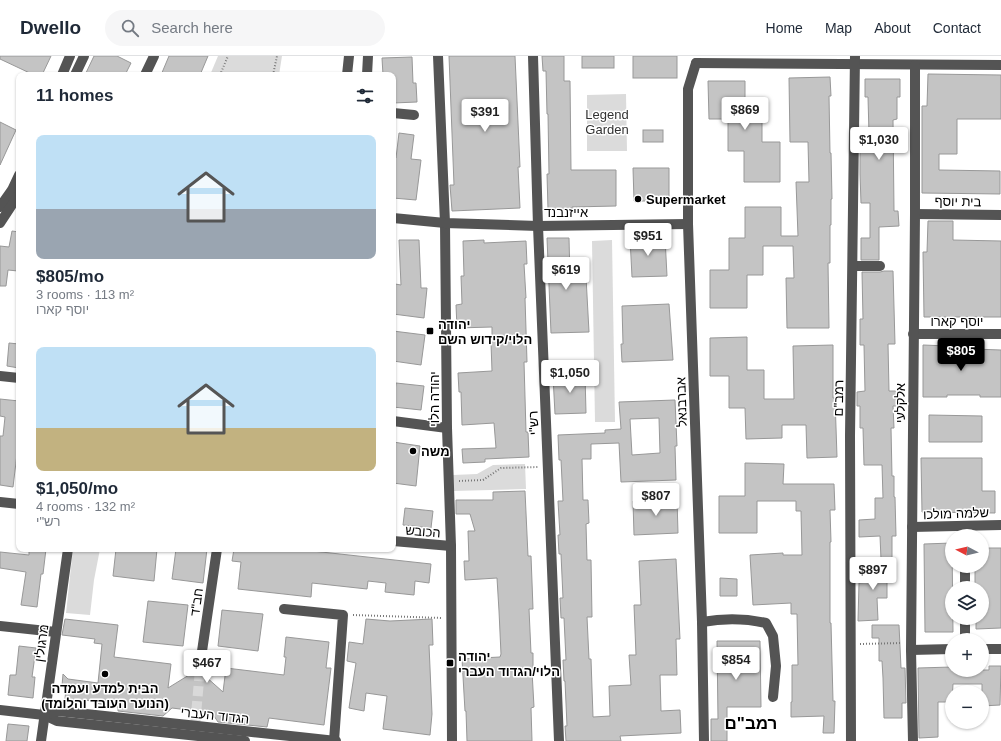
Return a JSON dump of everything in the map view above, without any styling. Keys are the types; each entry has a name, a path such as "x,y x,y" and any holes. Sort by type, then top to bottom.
{"street":[{"path":"63,72 70,56"},
{"path":"76,72 84,56"},
{"path":"146,72 154,56"},
{"path":"347,72 349,56"},
{"path":"367,72 368,56"},
{"name":"יהודה הלוי","path":"438,56 445,223 447,428 452,618 452,741"},
{"name":"רש\"י","path":"533,56 538,226 559,741"},
{"path":"694,60 855,60 915,65 1001,65"},
{"name":"אברבנאל","path":"694,60 688,89 688,224 702,622 704,741"},
{"name":"רמב\"ם","path":"851,741 850,436 855,60"},
{"name":"אלקלעי","path":"913,741 911,646 915,65"},
{"path":"396,113 414,115"},
{"path":"0,207 16,181"},
{"path":"0,223 16,199"},
{"name":"בית יוסף","path":"915,214 1001,215"},
{"name":"אייזנבנד","path":"396,218 445,223 538,226 688,224"},
{"path":"852,266 880,266"},
{"name":"יוסף קארו","path":"913,334 1001,334"},
{"path":"0,376 16,378"},
{"path":"396,421 447,428"},
{"path":"0,502 16,504"},
{"name":"שלמה מולכו","path":"975,529 1001,524"},
{"name":"שלמה מולכו","path":"912,527 945,529"},
{"name":"הכובש","path":"396,541 451,546"},
{"name":"מרגולין","path":"41,741 68,552"},
{"name":"חב\"ד","path":"201,658 217,552"},
{"path":"284,609 343,614 335,741"},
{"path":"702,622 721,619 751,620 766,623 773,636 776,666 773,697"},
{"path":"0,626 56,632"},
{"path":"911,646 945,649"},
{"path":"989,649 1001,649"},
{"name":"הגדוד העברי","path":"0,710 44,715 57,721 209,739 245,741"},
{"name":"הגדוד העברי","path":"44,715 58,711 335,741"}],"path":[{"path":"221,72 228,56"},
{"path":"274,72 277,56"},
{"path":"449,482 483,480 501,468 548,467"},
{"path":"343,614 452,618"},
{"path":"851,644 911,646"}],"green space":[{"path":"218,56 282,56 279,72 211,72"},
{"name":"Legend Garden","path":"626,94 627,151 587,151 587,95"},
{"path":"612,240 615,422 595,422 592,241"},
{"path":"525,464 526,489 453,491 453,475 477,474 493,465"},
{"path":"73,552 99,552 94,580 90,615 66,613"}],"building":[{"path":"0,56 51,56 43,72 28,72 0,59"},
{"path":"94,56 117,56 131,63 126,72 86,72"},
{"path":"169,56 208,56 201,72 162,72"},
{"path":"449,56 515,56 520,167 518,167 520,208 452,211 450,185 454,185"},
{"path":"542,56 564,56 564,81 570,81 571,170 616,170 616,206 548,209 548,114 546,71 543,71"},
{"path":"582,56 614,56 614,68 582,68"},
{"path":"633,56 677,56 677,78 633,78"},
{"path":"412,57 413,83 416,83 417,102 396,103 396,72 383,72 382,58"},
{"path":"928,74 1001,75 1001,119 957,119 957,154 939,154 939,170 1000,171 1000,194 922,193 922,106 927,106"},
{"path":"830,77 831,96 829,96 832,199 830,263 828,263 829,328 787,328 786,278 794,278 793,246 763,246 763,275 747,275 747,308 710,308 710,270 729,270 729,238 745,238 745,207 781,207 781,236 798,236 796,182 809,182 808,142 790,142 789,78"},
{"path":"865,79 900,79 900,97 897,97 897,119 893,120 894,211 898,211 899,226 879,227 879,260 861,260 861,238 870,238 870,203 861,203 860,174 860,134 869,134 868,97 865,97"},
{"path":"708,81 745,81 745,113 762,113 762,142 780,142 780,182 744,182 744,151 728,151 728,119 709,119"},
{"path":"0,122 16,130 0,165"},
{"path":"643,130 663,130 663,142 643,142"},
{"path":"399,133 414,135 411,159 421,160 416,200 396,198 396,158"},
{"path":"633,168 669,168 669,201 634,201"},
{"path":"928,221 953,221 953,240 1001,241 1001,317 924,317 923,252 927,252"},
{"path":"12,231 16,232 16,271 8,270 6,286 0,286 0,246 9,247"},
{"path":"665,237 667,276 632,277 630,238"},
{"path":"547,238 569,238 570,278 586,277 589,332 551,333"},
{"path":"399,240 419,240 421,288 427,288 424,318 396,314 396,284 401,285"},
{"path":"484,240 484,243 526,241 527,264 524,264 527,362 524,362 526,432 528,432 529,457 485,459 485,462 463,463 462,449 496,448 494,423 462,425 461,392 459,392 458,373 492,371 492,327 457,328 456,305 462,304 461,276 464,276 463,241"},
{"path":"893,271 895,344 888,344 889,391 897,391 897,406 893,406 894,428 891,428 892,476 894,476 896,536 892,536 892,558 881,559 880,536 859,537 859,520 875,519 875,498 883,498 882,465 864,465 863,428 860,428 860,406 857,406 857,392 865,391 864,345 860,345 860,319 863,319 862,272"},
{"path":"669,304 673,360 622,362 622,306"},
{"path":"396,331 425,335 421,365 396,361"},
{"path":"747,337 747,370 764,370 764,399 794,399 793,346 833,345 833,398 835,398 837,457 807,458 806,425 782,425 782,438 746,439 745,408 729,408 729,376 710,376 710,338"},
{"path":"9,343 16,344 16,368 7,366"},
{"path":"923,345 973,347 973,349 1001,350 1001,397 980,397 980,395 947,395 947,397 923,397"},
{"path":"585,375 586,413 555,414 553,376"},
{"path":"396,383 424,386 421,410 396,407"},
{"path":"0,399 16,401 16,462 13,487 0,485 0,436 3,436 5,417 0,416"},
{"path":"675,400 677,446 675,446 676,480 621,482 619,443 591,444 591,459 582,459 583,500 588,500 589,523 586,524 587,560 591,560 592,617 587,617 589,659 591,659 593,717 610,716 609,686 631,685 629,655 636,655 634,605 641,605 639,561 676,559 680,639 676,639 677,675 660,675 661,711 680,710 681,733 620,736 621,741 566,741 565,726 567,726 563,660 566,660 564,618 561,618 560,598 563,598 561,554 559,554 558,535 560,535 558,501 563,501 558,435 605,433 605,430 621,429 619,402","holes":["659,418 660,453 632,455 630,419"]},
{"path":"929,415 982,416 982,442 929,442"},
{"path":"396,442 420,446 416,486 396,483"},
{"path":"921,458 982,458 982,491 995,491 995,513 922,512"},
{"path":"745,463 784,464 783,484 834,484 835,510 830,510 830,623 833,701 835,701 834,733 823,733 824,716 791,717 792,665 798,665 797,614 791,614 791,603 753,605 750,555 783,553 783,555 802,555 801,511 796,511 796,501 757,501 757,533 719,533 719,496 745,496"},
{"path":"525,491 528,556 531,556 533,609 529,609 531,653 533,653 532,671 534,707 531,708 532,741 467,741 462,659 500,657 501,654 497,578 465,580 464,561 469,561 468,531 475,531 470,514 456,514 456,500 493,500 493,492"},
{"path":"677,499 678,533 634,535 633,501"},
{"path":"405,508 433,511 431,528 403,525"},
{"path":"945,543 945,573 952,573 952,581 945,581 945,625 953,625 953,632 925,632 924,544"},
{"path":"989,548 1001,548 1001,628 976,629 976,625 989,625 989,581 975,581 975,573 989,573"},
{"path":"0,552 29,555 29,552 46,552 37,607 21,605 26,572 0,568"},
{"path":"116,552 157,552 154,581 113,576"},
{"path":"176,552 207,552 203,583 172,579"},
{"path":"234,552 321,552 431,564 429,583 415,581 414,595 385,592 386,583 368,581 367,589 312,583 311,597 238,589 241,562 232,561"},
{"path":"868,562 887,562 887,598 877,598 878,620 858,621 859,583 869,582"},
{"path":"720,578 737,579 737,596 720,596"},
{"path":"148,601 188,605 183,646 143,642"},
{"path":"222,610 263,614 258,651 218,646"},
{"path":"65,619 118,625 114,657 171,664 168,688 189,675 205,676 223,692 226,668 284,675 286,637 329,642 326,668 331,668 324,725 269,718 267,727 218,722 212,713 172,708 163,716 118,711 118,707 95,703 95,701 65,699 66,687 62,686 63,674 68,679 98,683 102,644 94,643 95,639 62,635"},
{"path":"366,619 390,621 432,619 433,645 429,645 432,714 430,735 383,729 387,696 366,693 364,711 349,708 356,663 347,661 349,642 363,644"},
{"path":"872,625 899,625 901,668 905,668 906,703 902,703 902,718 884,718 882,661 879,661 879,638 872,638"},
{"path":"717,641 760,641 761,707 727,707 727,741 711,741 711,719 718,719"},
{"path":"19,646 36,648 32,677 35,677 33,698 8,695 10,675 16,675"},
{"path":"989,666 1001,666 1000,705 989,706 989,685 945,685 945,702 938,702 938,737 919,738 918,668 945,667 945,677 989,677"},
{"path":"8,724 29,726 27,741 6,741"}],"tunnel":[{"path":"195,726 201,658"}],"place":[{"name":"Supermarket","path":"638,199"},
{"name":"יהודה הלוי/קידוש השם","path":"430,331"},
{"name":"משה","path":"413,451"},
{"name":"יהודה הלוי/הגדוד העברי","path":"450,663"},
{"name":"הבית למדע ועמדה (הנוער העובד והלומד)","path":"105,674"}],"district":[{"name":"רמב\"ם","path":"751,723"}]}
